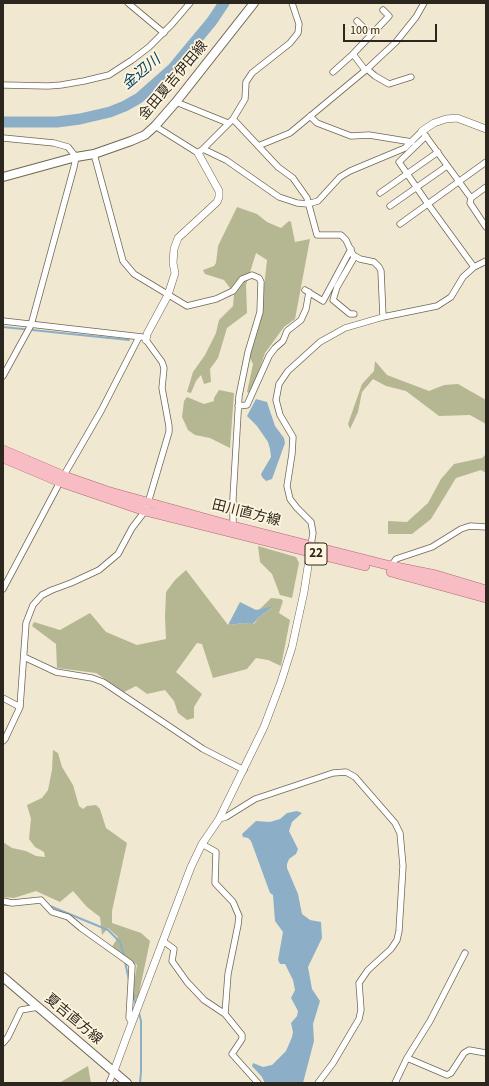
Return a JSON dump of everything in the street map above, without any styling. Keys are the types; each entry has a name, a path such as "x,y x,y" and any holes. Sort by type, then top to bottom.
{"main road":[{"name":"金田夏吉伊田線","path":"3,177 76,157 94,154 131,141 144,134 155,126 176,102 254,3"},
{"name":"田川直方線","path":"3,450 62,479"},
{"name":"田川直方線","path":"3,458 62,479 107,491 147,507 311,549 486,598"},
{"name":"田川直方線","path":"147,507 233,526 311,549 436,575 486,590"},
{"name":"夏吉直方線","path":"3,977 127,1083"}],"street":[{"path":"128,3 164,33"},
{"path":"3,85 61,85 109,75 132,60 164,33 190,3"},
{"path":"201,151 231,121 245,99 246,82 252,72 290,43 298,33 299,24 292,3"},
{"path":"258,146 290,133 366,69 396,42 416,17 424,3"},
{"path":"333,72 353,54 389,16 383,10"},
{"path":"357,21 371,35"},
{"path":"353,54 366,69 389,84 411,77"},
{"path":"176,102 231,121 278,167 293,178 307,198 318,235 341,235 346,240 353,255 360,259 374,262 381,271 383,317"},
{"path":"310,116 317,123 351,136 369,135 412,142"},
{"path":"474,267 399,162 434,123 446,119 457,118 486,129"},
{"path":"155,126 201,151 226,160 279,197 297,203 308,204 318,201 340,177 405,148 424,133"},
{"path":"424,133 471,198 470,203 486,227"},
{"path":"3,138 54,143 68,147 76,157 31,325 3,376"},
{"path":"3,589 62,479 147,334 168,295 175,273 173,263 174,249 178,238 217,202 219,191 201,151"},
{"path":"380,193 438,152"},
{"path":"94,154 124,260 134,274 187,306 216,299 233,291 242,279 252,275 258,278 261,282 260,312 248,352 239,396 233,498 233,526"},
{"path":"400,224 486,162"},
{"path":"390,206 447,166"},
{"path":"471,198 486,187"},
{"path":"238,406 247,405 269,356 283,341 287,331 301,320 306,309 307,291 323,301 350,249"},
{"path":"354,314 350,314 333,300 338,287 356,256"},
{"path":"109,1083 191,867 202,844 219,819 264,727 292,647 304,592 314,533 311,522 290,499 287,486 293,437 280,415 276,400 279,384 288,371 320,342 345,328 383,317 438,306 451,297 463,277 474,267 486,261"},
{"path":"3,321 144,338 162,362 164,368 162,388 169,426 169,432 147,507 132,528 118,554 99,570 52,590 42,596 33,605 26,623 20,707 3,741"},
{"path":"390,566 396,559 432,547 461,529 470,526 486,527"},
{"path":"24,657 56,672 92,678 103,682 203,749 244,770"},
{"path":"3,698 20,707"},
{"path":"219,819 226,818 255,799 333,773 346,772 355,777 395,822 400,833 403,866 399,931 397,940 391,949 368,970 359,983 361,1010 358,1019 332,1063 318,1083"},
{"path":"202,844 216,852 215,883 233,902 238,916 238,925 228,974 225,1014"},
{"path":"3,901 12,903 41,900 52,912 68,917 130,963 132,966 129,1018 132,1022"},
{"path":"163,941 174,949 172,961 187,982 204,1000 225,1014 242,1035 242,1040 232,1054 258,1083"},
{"path":"395,1083 407,1058 430,1020 465,953"},
{"path":"3,1043 8,1037 21,1010 38,1007"},
{"path":"407,1058 447,1074 451,1074 464,1053 469,1050 486,1053"}],"green space":[{"path":"237,207 257,214 267,222 281,228 289,221 291,222 295,242 310,239 295,319 284,327 265,353 251,394 247,392 253,364 249,356 260,323 267,260 256,253 246,285 247,313 227,328 218,358 210,369 211,382 204,384 201,375 196,381 191,393 187,392 193,372 205,355 216,333 219,320 233,306 234,295 224,280 205,274 203,270 214,266 216,263 218,246"},
{"path":"375,361 387,375 429,391 444,385 458,384 486,400 486,424 470,415 439,416 406,391 386,386 373,379 362,392 358,412 350,429 348,424 362,384 374,371"},
{"path":"219,390 234,393 230,448 210,438 195,435 188,430 182,417 184,401 187,397 204,404 214,401 214,398"},
{"path":"486,454 486,473 481,470 456,478 431,519 412,534 388,534 388,521 407,522 428,503 441,479 454,464 482,458"},
{"path":"258,546 296,557 299,563 292,598 280,595 272,574 260,562"},
{"path":"186,570 228,625 244,623 254,624 259,617 273,607 259,610 271,598 281,599 283,601 279,613 290,620 281,666 268,660 256,658 247,669 213,678 202,644 197,643 176,672 202,694 194,707 194,718 187,720 178,713 174,701 165,690 147,694 136,686 124,692 96,673 57,668 56,644 32,626 34,622 60,630 90,613 106,632 137,645 166,639 166,592 175,580"},
{"path":"53,750 58,753 62,767 73,785 79,806 83,809 87,806 96,805 100,809 106,828 127,843 112,911 112,923 141,933 150,941 138,998 131,1001 137,965 112,947 118,937 108,928 102,935 100,917 87,907 73,891 60,902 36,891 14,898 3,897 3,842 12,848 26,851 36,856 45,857 44,852 35,847 29,839 31,819 27,805 42,798 48,790 52,770"},
{"path":"88,1066 91,1083 59,1083"}],"water":[{"path":"256,399 267,402 275,426 284,438 285,443 272,479 266,481 261,474 271,457 268,442 257,426 247,416"},
{"path":"240,602 256,610 274,606 259,617 253,624 244,623 228,625"},
{"path":"297,811 302,813 292,822 289,831 298,849 296,854 289,859 287,868 298,894 302,914 310,920 321,922 322,938 308,967 312,989 320,1001 313,1024 314,1041 303,1083 265,1083 262,1077 252,1066 253,1063 263,1067 272,1065 286,1051 293,1032 291,1023 297,1016 298,1011 291,998 295,990 293,980 285,964 280,964 278,960 283,932 275,921 273,895 270,893 251,841 248,838 243,837 242,834 256,821 270,822 280,819 287,813"}],"waterway":[{"name":"金辺川","path":"3,122 57,122 80,119 110,112 125,106 139,98 173,68 212,21 224,3"},
{"path":"3,327 129,340"},
{"path":"3,905 10,905"},
{"path":"50,906 108,930 120,942 125,958"},
{"path":"125,962 129,980"},
{"path":"133,994 136,1005"},
{"path":"139,1013 141,1021 140,1083"}]}
